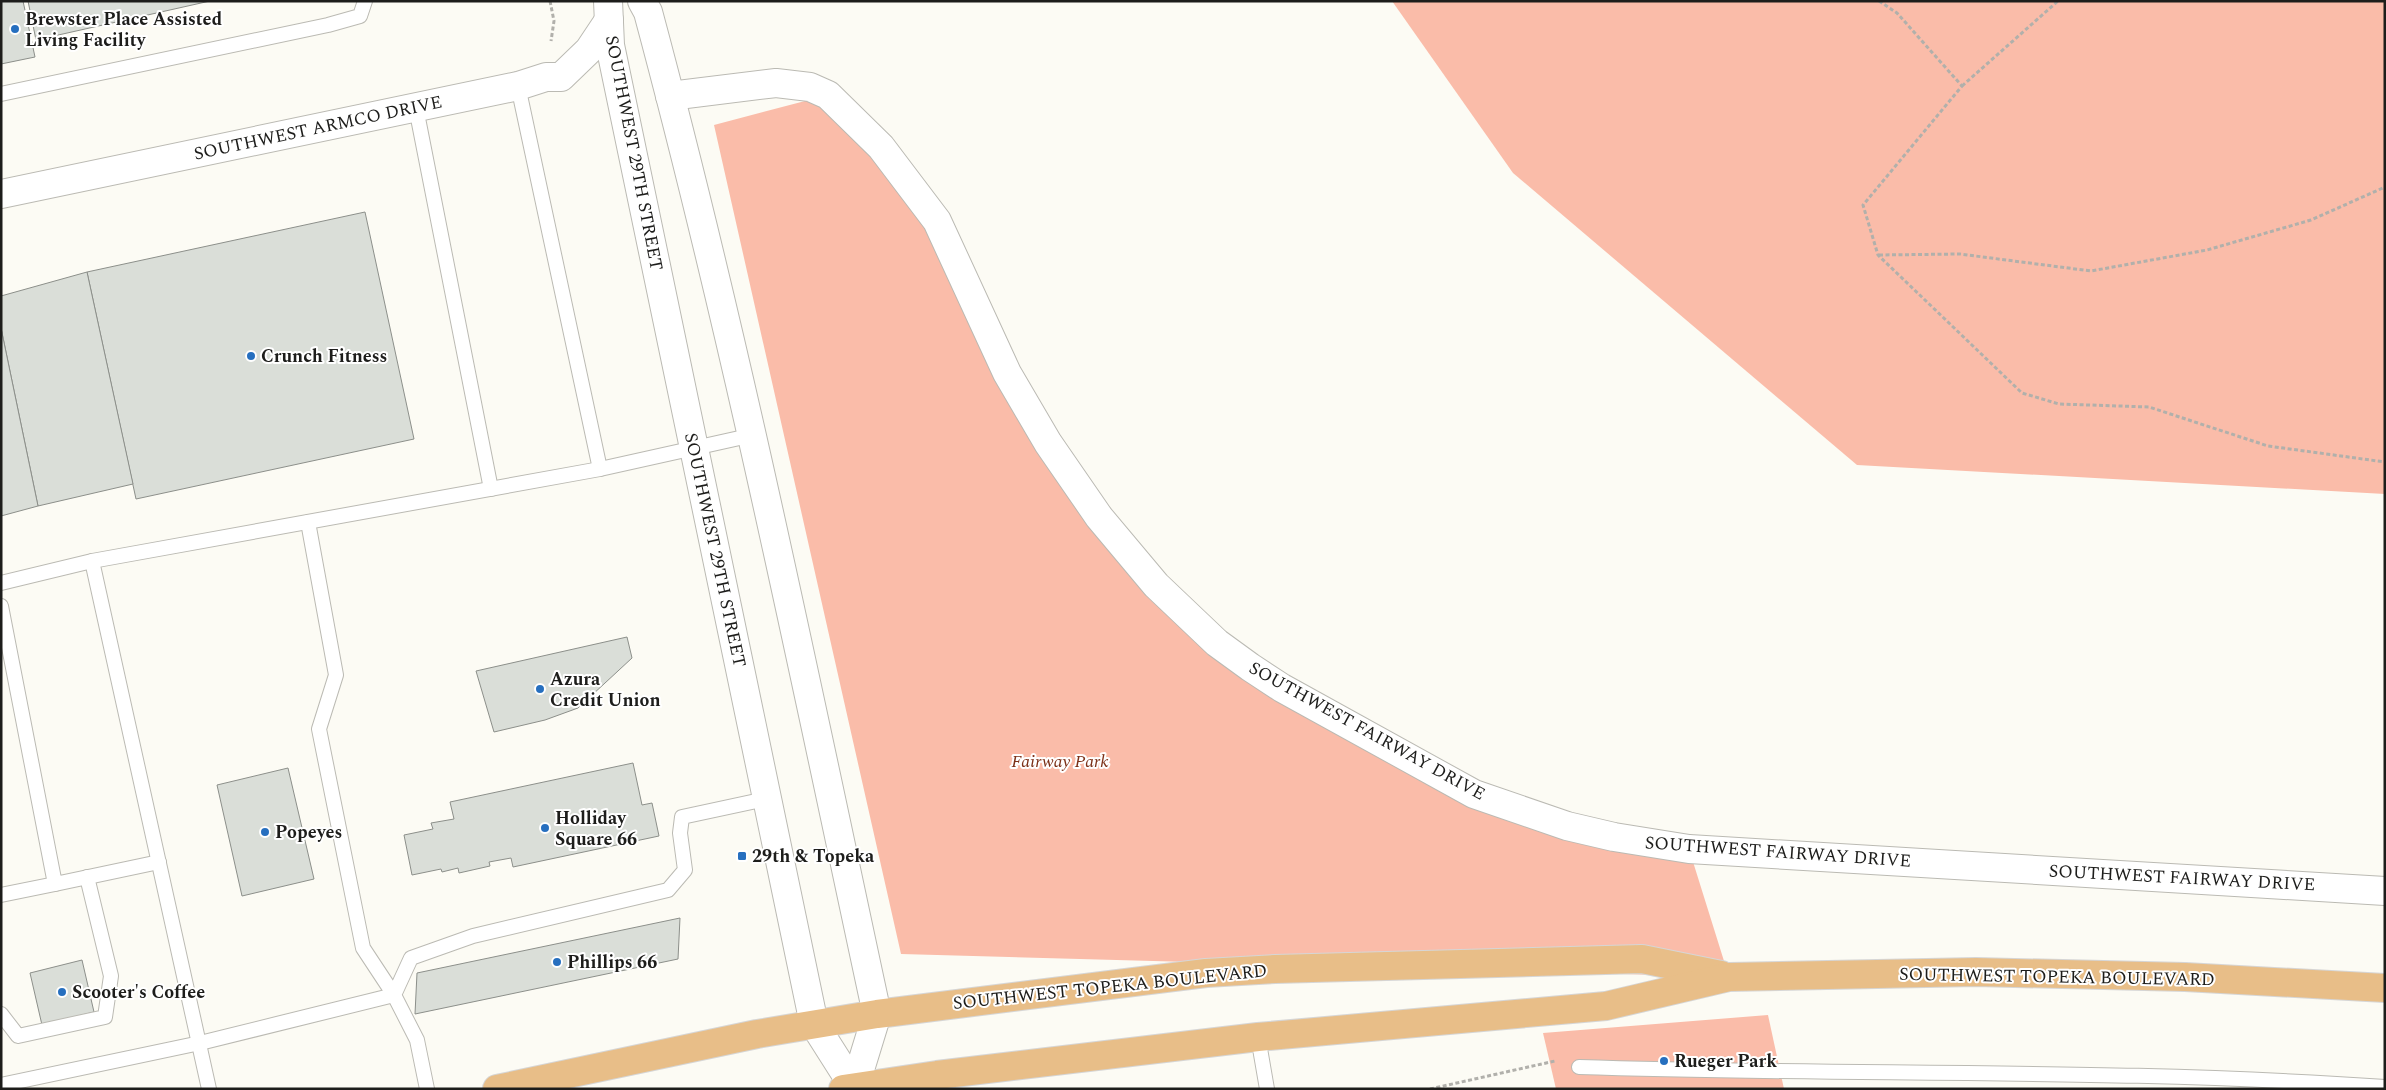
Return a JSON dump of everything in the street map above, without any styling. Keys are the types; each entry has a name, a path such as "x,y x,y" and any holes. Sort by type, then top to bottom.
{"main road":[{"name":"SOUTHWEST TOPEKA BOULEVARD","path":"497,1089 757,1034 814,1024 877,1014 1206,973 1274,969 1642,959 1730,977"},
{"name":"SOUTHWEST TOPEKA BOULEVARD","path":"850,1088 947,1074 1258,1037 1606,1006 1730,977 1976,972 2185,977 2385,988"}],"street":[{"path":"642,1 648,12 670,96 753,434 877,1014 850,1088"},
{"name":"SOUTHWEST ARMCO DRIVE","path":"1,194 416,108 518,86 546,77 561,77 589,50 608,11"},
{"name":"SOUTHWEST 29TH STREET","path":"608,11 610,45 814,1024 850,1088"},
{"name":"SOUTHWEST FAIRWAY DRIVE","path":"670,96 776,83 810,87 828,95 880,147 937,221 1007,374 1048,444 1100,517 1156,585 1217,643 1258,673 1474,794 1567,826 1614,837 1689,849 2385,891"}],"lane":[{"path":"1,94 328,25 360,16 365,1"},
{"path":"518,86 600,469"},
{"path":"416,108 491,489"},
{"path":"1,583 92,561 600,469 753,434"},
{"path":"308,522 336,675 319,729 363,948 394,995 417,1040 427,1089"},
{"path":"92,561 209,1089"},
{"path":"1,606 55,884"},
{"path":"394,995 411,958 473,936 668,890 686,870 680,833 682,817 766,799"},
{"path":"1,895 159,862"},
{"path":"1,1014 18,1036 105,1018 111,976 87,877"},
{"path":"1,1086 200,1043 394,995"},
{"path":"1258,1037 1267,1089"},
{"path":"1579,1067 1678,1070 2092,1074 2312,1082 2385,1087"}],"path":[{"path":"1879,1 1897,13 1962,86"},
{"path":"2058,1 1962,86 1863,205 1878,255 2022,393 2059,404 2149,407 2268,446 2385,462"},
{"path":"1878,255 1960,254 2091,271 2207,250 2311,220 2385,187"},
{"path":"1430,1089 1567,1057 1579,1067"}],"green space":[{"path":"1392,1 2385,1 2385,494 1857,465 1513,173"},
{"name":"Fairway Park","path":"828,95 937,221 1048,443 1217,643 1474,794 1689,849 1729,977 901,954 714,125"},
{"name":"Rueger Park","path":"1768,1015 1784,1089 1556,1089 1543,1033"}],"building":[{"name":"Brewster Place Assisted Living Facility","path":"1,1 23,1 35,57 1,64"},
{"path":"28,1 210,1 36,40"},
{"name":"Crunch Fitness","path":"365,212 414,439 136,499 87,272"},
{"path":"87,272 133,484 38,506 1,328 1,296"},
{"path":"1,328 38,506 1,516"},
{"name":"Azura Credit Union","path":"627,637 632,658 578,708 545,720 494,732 476,671"},
{"path":"633,763 642,805 652,803 659,836 513,867 511,858 489,862 490,866 459,873 458,868 442,872 441,869 412,875 404,835 433,829 431,823 454,819 450,802"},
{"name":"Popeyes","path":"288,768 314,879 242,896 217,785"},
{"path":"680,918 678,959 415,1014 417,973"},
{"name":"Scooter's Coffee","path":"82,960 94,1012 42,1025 30,973"}],"place":[{"name":"Brewster Place Assisted Living Facility","path":"15,29"},
{"name":"Crunch Fitness","path":"251,356"},
{"name":"Azura Credit Union","path":"540,689"},
{"name":"Holliday Square 66","path":"545,828"},
{"name":"Popeyes","path":"265,832"},
{"name":"29th & Topeka","path":"742,856"},
{"name":"Phillips 66","path":"557,962"},
{"name":"Scooter's Coffee","path":"62,992"},
{"name":"Rueger Park","path":"1664,1061"}]}
